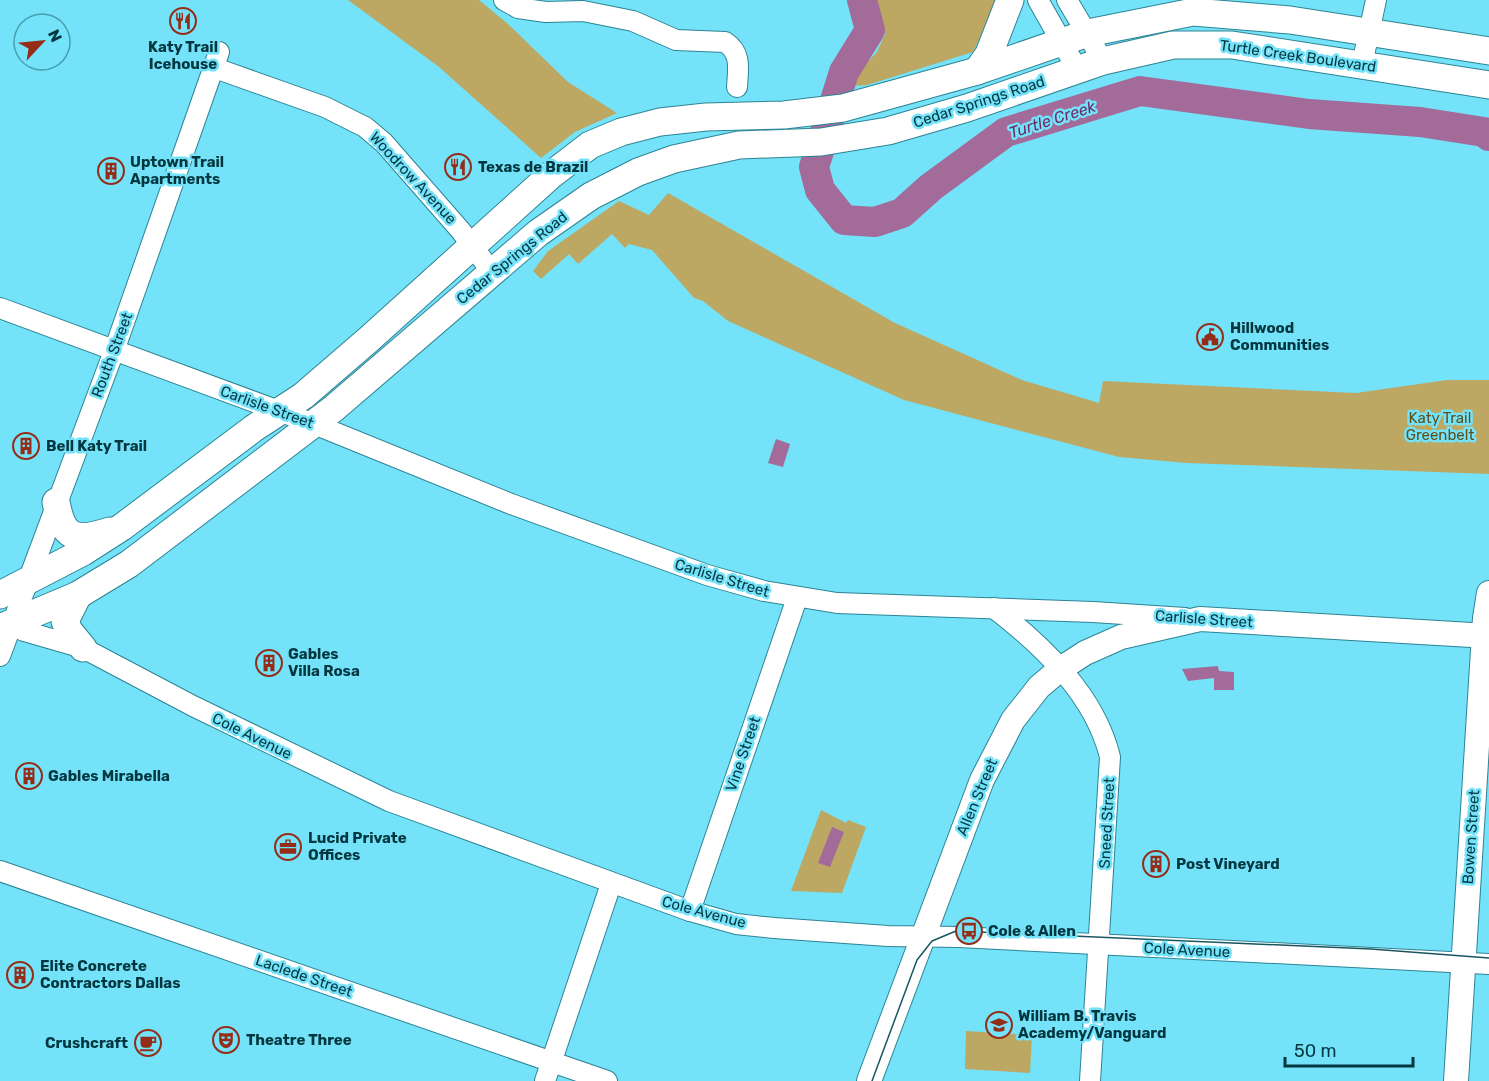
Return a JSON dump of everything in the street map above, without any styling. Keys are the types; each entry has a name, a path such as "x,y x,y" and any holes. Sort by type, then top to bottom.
{"main road":[{"path":"977,71 988,54 1010,0"},
{"path":"1088,33 1193,12 1241,14 1489,51"},
{"name":"Cedar Springs Road","path":"0,595 83,552 122,527 279,411 303,396 473,247 551,175 590,145 640,126 660,122 706,117 784,115 843,108 897,95 977,71 1088,33"},
{"name":"Turtle Creek Boulevard","path":"1103,61 1148,49 1190,44 1232,45 1489,85"},
{"name":"Cedar Springs Road","path":"6,626 78,595 166,538 314,424 538,233 591,196 638,172 706,151 778,143 821,142 888,131 967,108 1103,61"},
{"path":"56,502 63,528 77,537 95,536 122,527"},
{"path":"78,595 65,621 69,631 83,648"}],"street":[{"path":"504,0 519,8 546,12 584,11 633,21 676,40 725,42 737,53 739,61 737,87"},
{"path":"1038,0 1077,69"},
{"path":"1066,0 1103,61"},
{"path":"1362,64 1376,0"},
{"name":"Woodrow Avenue","path":"217,60 365,127 384,143 492,272"},
{"name":"Routh Street","path":"0,656 6,626 27,581 114,351 217,60"},
{"name":"Carlisle Street","path":"0,308 314,424 512,504 707,575 797,598 855,604 994,608 1486,636"},
{"name":"Bowen Street","path":"1456,1081 1489,593"},
{"name":"Vine Street","path":"690,911 797,598"},
{"name":"Sneed Street","path":"994,608 1021,628 1090,705 1101,726 1110,757 1090,1081"},
{"name":"Allen Street","path":"869,1081 982,780 1013,720 1039,687 1085,653 1121,637 1200,619"},
{"name":"Cole Avenue","path":"6,626 83,648 344,781 447,824 611,884 736,924 922,937 1489,964"},
{"name":"Laclede Street","path":"0,871 607,1081"},
{"path":"545,1081 611,884"}],"green space":[{"path":"348,0 479,0 508,24 568,82 617,113 575,132 541,158 439,67"},
{"path":"869,0 999,0 973,52 867,85 843,87 877,52 885,34"},
{"name":"Katy Trail Greenbelt","path":"668,193 895,323 1022,380 1099,403 1103,381 1356,393 1447,380 1489,380 1489,474 1187,463 1119,457 904,400 728,321 703,301 694,298 652,250 629,244 625,248 612,234 578,264 569,254 541,279 533,271 548,251 619,201 649,215"},
{"path":"821,810 846,823 848,820 866,827 842,893 791,891"},
{"path":"966,1031 1032,1035 1030,1073 965,1069"}],"shaded area":[{"path":"776,439 790,444 783,467 768,463"},
{"path":"1218,666 1219,671 1234,672 1234,690 1214,690 1214,678 1188,681 1182,669"},
{"path":"832,827 844,832 830,867 818,863"}],"waterway":[{"name":"Turtle Creek","path":"862,0 870,30 844,72 814,167 820,190 844,220 875,222 902,213 931,187 1006,132 1140,91 1309,114 1420,122 1484,132 1489,136"}],"tram line":[{"path":"872,1081 917,960 932,941 956,931 1371,949 1489,958"}],"place":[{"name":"Katy Trail Icehouse","path":"183,21"},
{"name":"Texas de Brazil","path":"458,167"},
{"name":"Uptown Trail Apartments","path":"111,171"},
{"name":"Hillwood Communities","path":"1210,337"},
{"name":"Bell Katy Trail","path":"26,446"},
{"name":"Gables Villa Rosa","path":"269,663"},
{"name":"Gables Mirabella","path":"29,776"},
{"name":"Lucid Private Offices","path":"288,847"},
{"name":"Post Vineyard","path":"1156,864"},
{"name":"Cole & Allen","path":"969,931"},
{"name":"Elite Concrete Contractors Dallas","path":"20,975"},
{"name":"William B. Travis Academy/Vanguard","path":"999,1025"},
{"name":"Theatre Three","path":"226,1040"},
{"name":"Crushcraft","path":"148,1043"}]}
